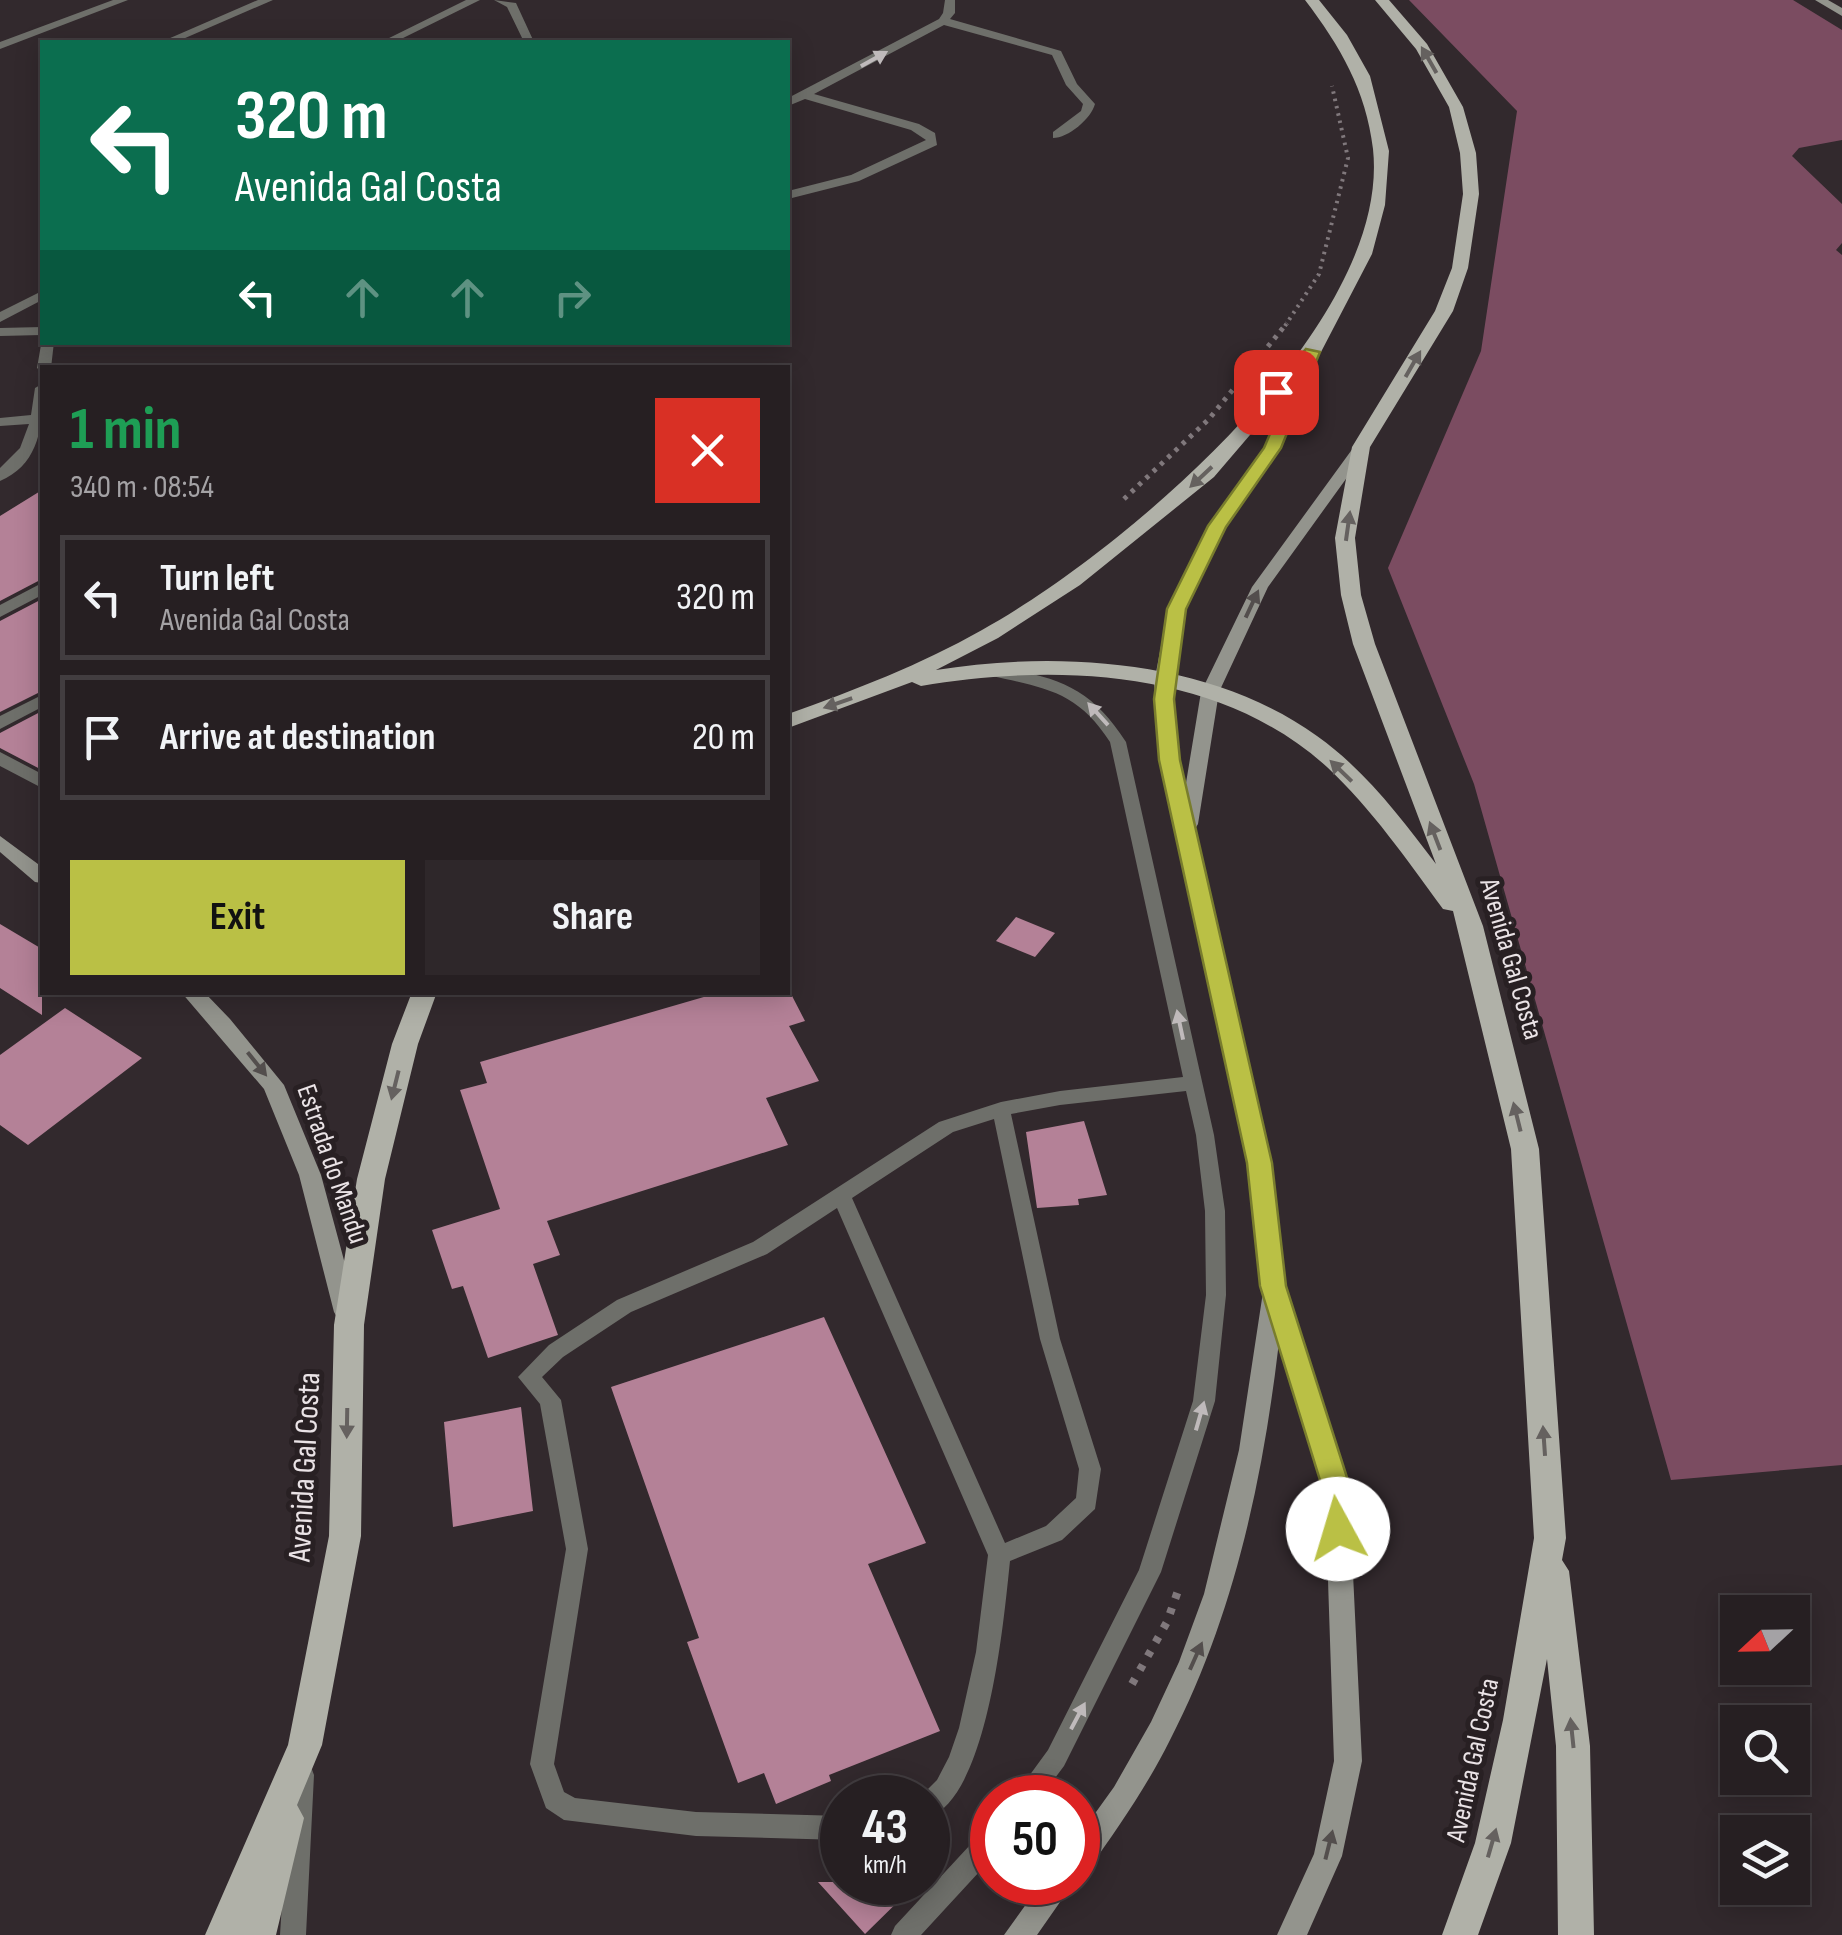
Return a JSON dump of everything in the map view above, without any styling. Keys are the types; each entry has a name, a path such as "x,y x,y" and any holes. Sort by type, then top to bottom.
{"main road":[{"path":"1292,1935 1328,1856 1348,1761 1337,1490 1273,1286 1259,1163 1170,760 1164,682 1176,609 1217,526 1272,448 1312,352 1364,254 1377,205 1381,151 1363,76 1340,35 1312,0"},
{"name":"Avenida Gal Costa","path":"1382,0 1422,46 1456,107 1468,153 1471,194 1460,268 1444,310 1361,447 1345,538 1351,594 1382,694 1471,926 1525,1149 1550,1538 1520,1720 1497,1826 1460,1935"},
{"path":"1820,0 1842,13"},
{"path":"790,720 885,687 992,634 1073,582 1206,474 1312,352"},
{"path":"1188,835 1210,692 1260,587 1361,447"},
{"path":"885,687 973,671 1074,668 1210,692 1286,726 1321,752 1392,823 1471,926"},
{"path":"6,845 40,854"},
{"path":"6,845 40,875"},
{"name":"Estrada do Mandu","path":"194,995 274,1085 328,1232 349,1325"},
{"name":"Avenida Gal Costa","path":"223,1935 304,1745 344,1536 349,1325 371,1179 405,1044 424,995"},
{"path":"1100,1832 1120,1806 1200,1651 1244,1501 1264,1380 1273,1286"},
{"path":"1550,1538 1573,1746 1576,1935"},
{"path":"258,1935 304,1745"},
{"path":"1018,1935 1042,1905"}],"street":[{"path":"0,46 124,0"},
{"path":"171,40 268,0"},
{"path":"391,40 475,0"},
{"path":"499,0 512,5 528,40"},
{"path":"790,102 943,21 950,0"},
{"path":"943,21 1057,52 1072,84 1090,104 1087,112 1057,135"},
{"path":"790,194 855,178 933,142 931,136 915,127 807,96"},
{"path":"0,318 40,296"},
{"path":"0,332 40,331"},
{"path":"0,422 40,418 38,441 0,476"},
{"path":"0,612 40,589"},
{"path":"0,723 40,701"},
{"path":"0,758 40,781"}],"lane":[{"path":"973,671 1043,682 1076,694 1096,708 1118,742 1205,1135 1214,1211 1216,1295 1204,1401 1150,1572 1056,1758 1043,1775"},
{"path":"820,1827 696,1824 575,1810 564,1808 556,1800 542,1764 577,1549 550,1400 528,1376 624,1306 760,1248 946,1127 1001,1109 1060,1098 1192,1083"},
{"path":"998,1554 1054,1532 1072,1518 1087,1502 1090,1469 1050,1338 1001,1109"},
{"path":"842,1198 998,1554 991,1630 968,1738 957,1774 950,1782"},
{"path":"292,1935 304,1745"},
{"path":"904,1935 970,1864"}],"shaded area":[{"path":"1409,0 1793,0 1842,30 1842,140 1799,148 1792,156 1842,204 1842,243 1836,250 1842,255 1842,1465 1671,1480 1474,784 1388,568 1481,351 1517,111"}],"building":[{"path":"40,491 40,580 0,601 0,516"},
{"path":"40,600 40,692 0,712 0,621"},
{"path":"40,712 40,769 0,748 0,733"},
{"path":"1016,917 1055,933 1035,957 996,941"},
{"path":"0,924 40,948 42,1015 0,988"},
{"path":"790,992 805,1021 789,1026 819,1081 766,1098 788,1145 547,1221 560,1255 533,1264 558,1335 488,1358 463,1286 452,1289 432,1230 500,1209 460,1090 487,1083 480,1062 711,995"},
{"path":"65,1008 142,1058 28,1145 0,1125 0,1055"},
{"path":"1084,1121 1107,1195 1078,1199 1079,1205 1037,1208 1026,1132"},
{"path":"824,1317 926,1543 868,1564 940,1731 829,1775 820,1775 820,1786 776,1804 764,1773 738,1783 687,1642 699,1638 611,1387"},
{"path":"521,1407 533,1511 453,1527 444,1422"},
{"path":"839,1905 895,1905 865,1934"}],"route":[{"path":"1276,392 1312,352 1272,448 1217,526 1176,609 1164,699 1170,760 1259,1163 1273,1286 1337,1490 1338,1529"}]}
